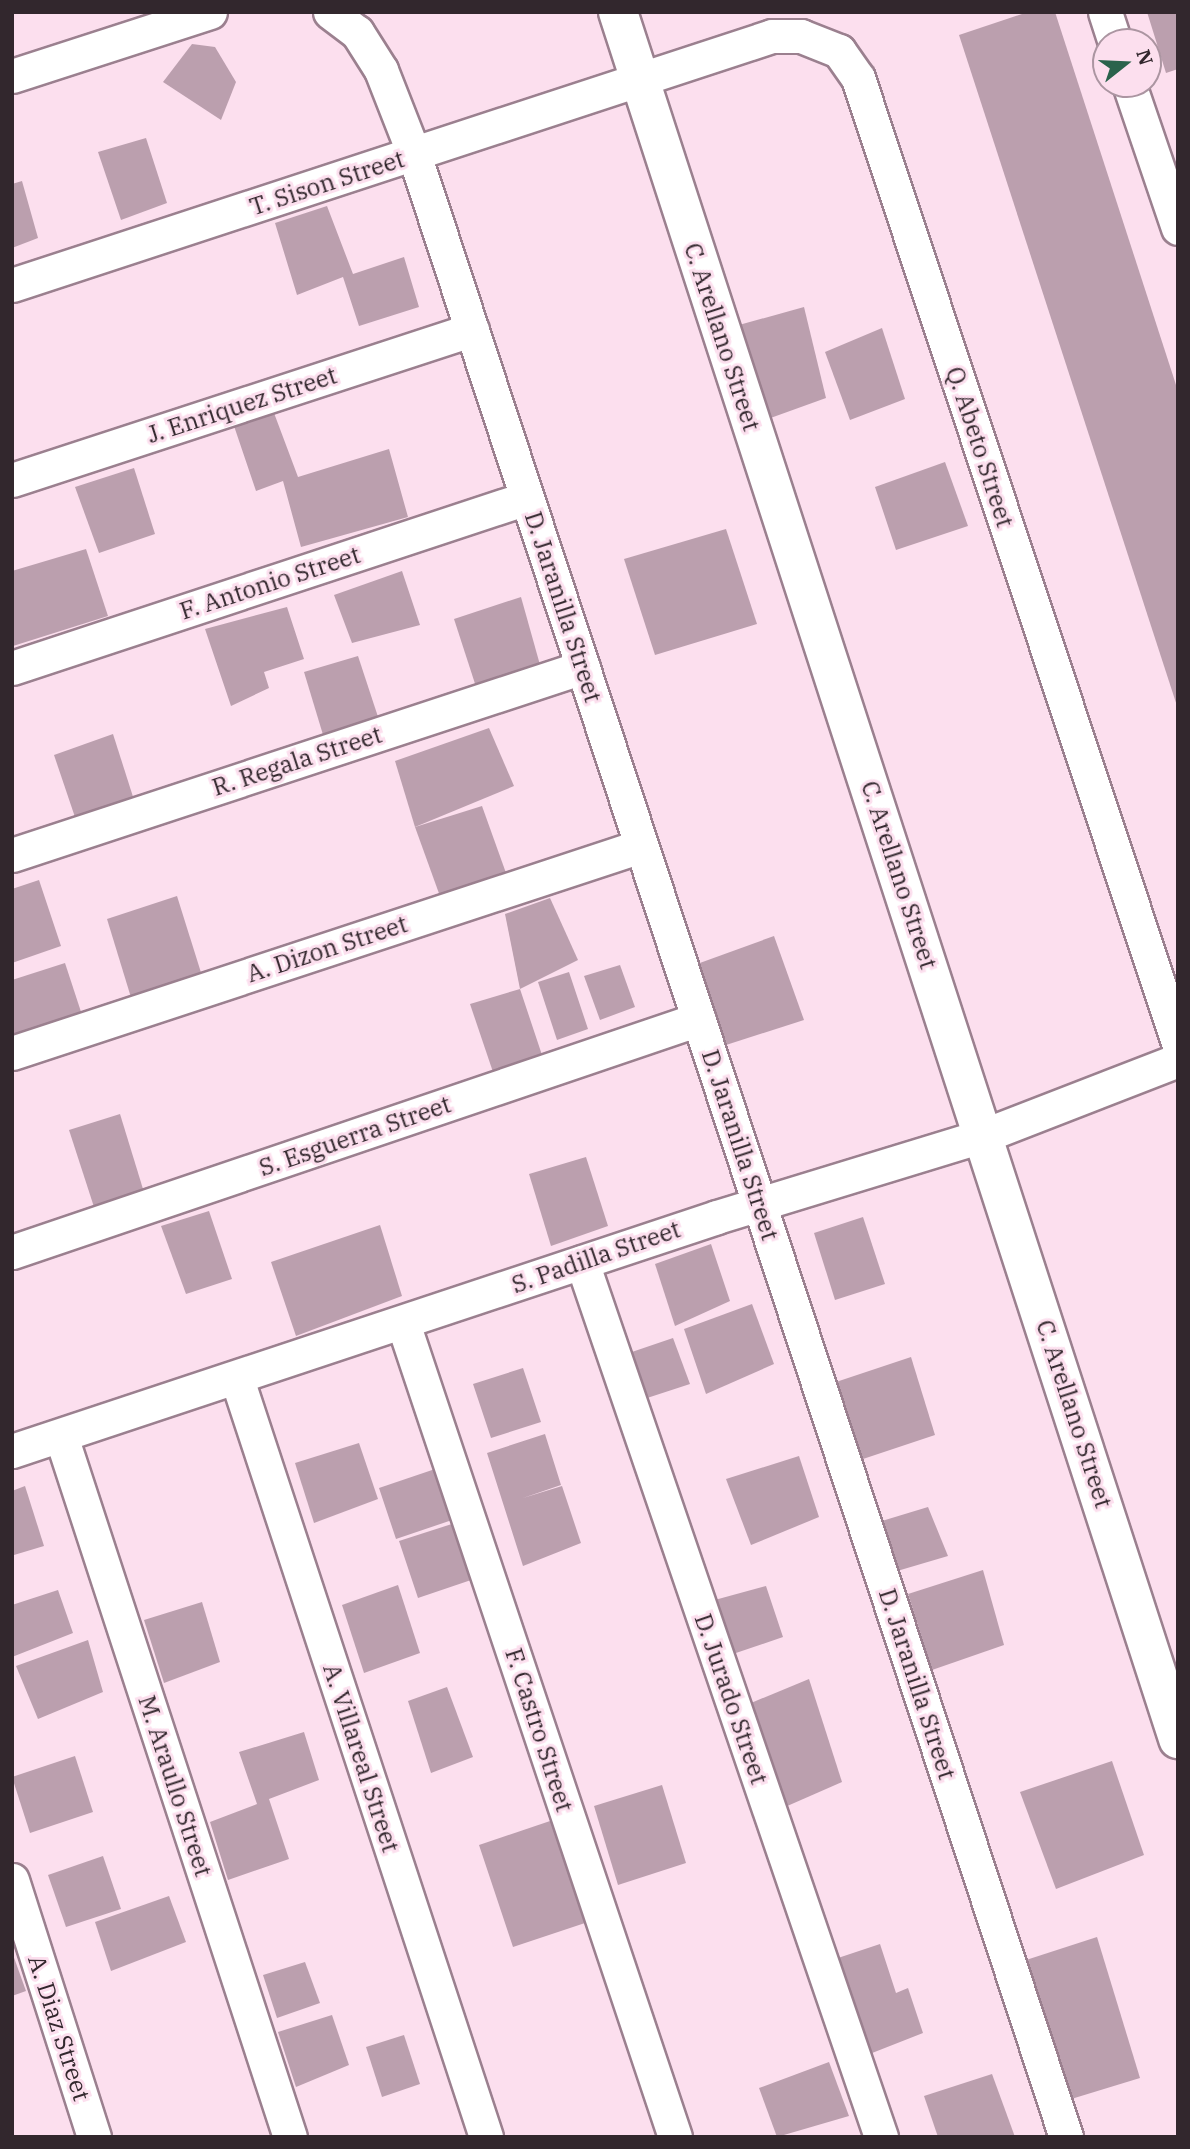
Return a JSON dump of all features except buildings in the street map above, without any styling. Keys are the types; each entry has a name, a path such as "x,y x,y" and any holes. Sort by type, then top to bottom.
{"street":[{"path":"12,76 210,12"},
{"name":"D. Jaranilla Street","path":"330,12 357,32 381,70 414,154 1066,2137"},
{"name":"C. Arellano Street","path":"618,12 723,345 985,1135 1178,1739"},
{"name":"Q. Abeto Street","path":"641,78 772,36 802,36 838,51 858,78 1178,1043"},
{"name":"T. Sison Street","path":"12,285 641,78"},
{"path":"1134,98 1178,228"},
{"name":"J. Enriquez Street","path":"12,480 472,330"},
{"name":"F. Antonio Street","path":"12,668 527,498"},
{"name":"R. Regala Street","path":"12,856 583,667"},
{"name":"A. Dizon Street","path":"12,1052 641,846"},
{"name":"S. Esguerra Street","path":"12,1252 699,1019"},
{"name":"S. Padilla Street","path":"12,1451 237,1379 759,1203 985,1135 1178,1060"},
{"name":"D. Jurado Street","path":"582,1262 881,2137"},
{"name":"F. Castro Street","path":"403,1323 676,2137"},
{"name":"A. Villareal Street","path":"237,1379 485,2137"},
{"name":"M. Araullo Street","path":"61,1436 290,2137"},
{"name":"A. Diaz Street","path":"12,1880 94,2137"}]}
